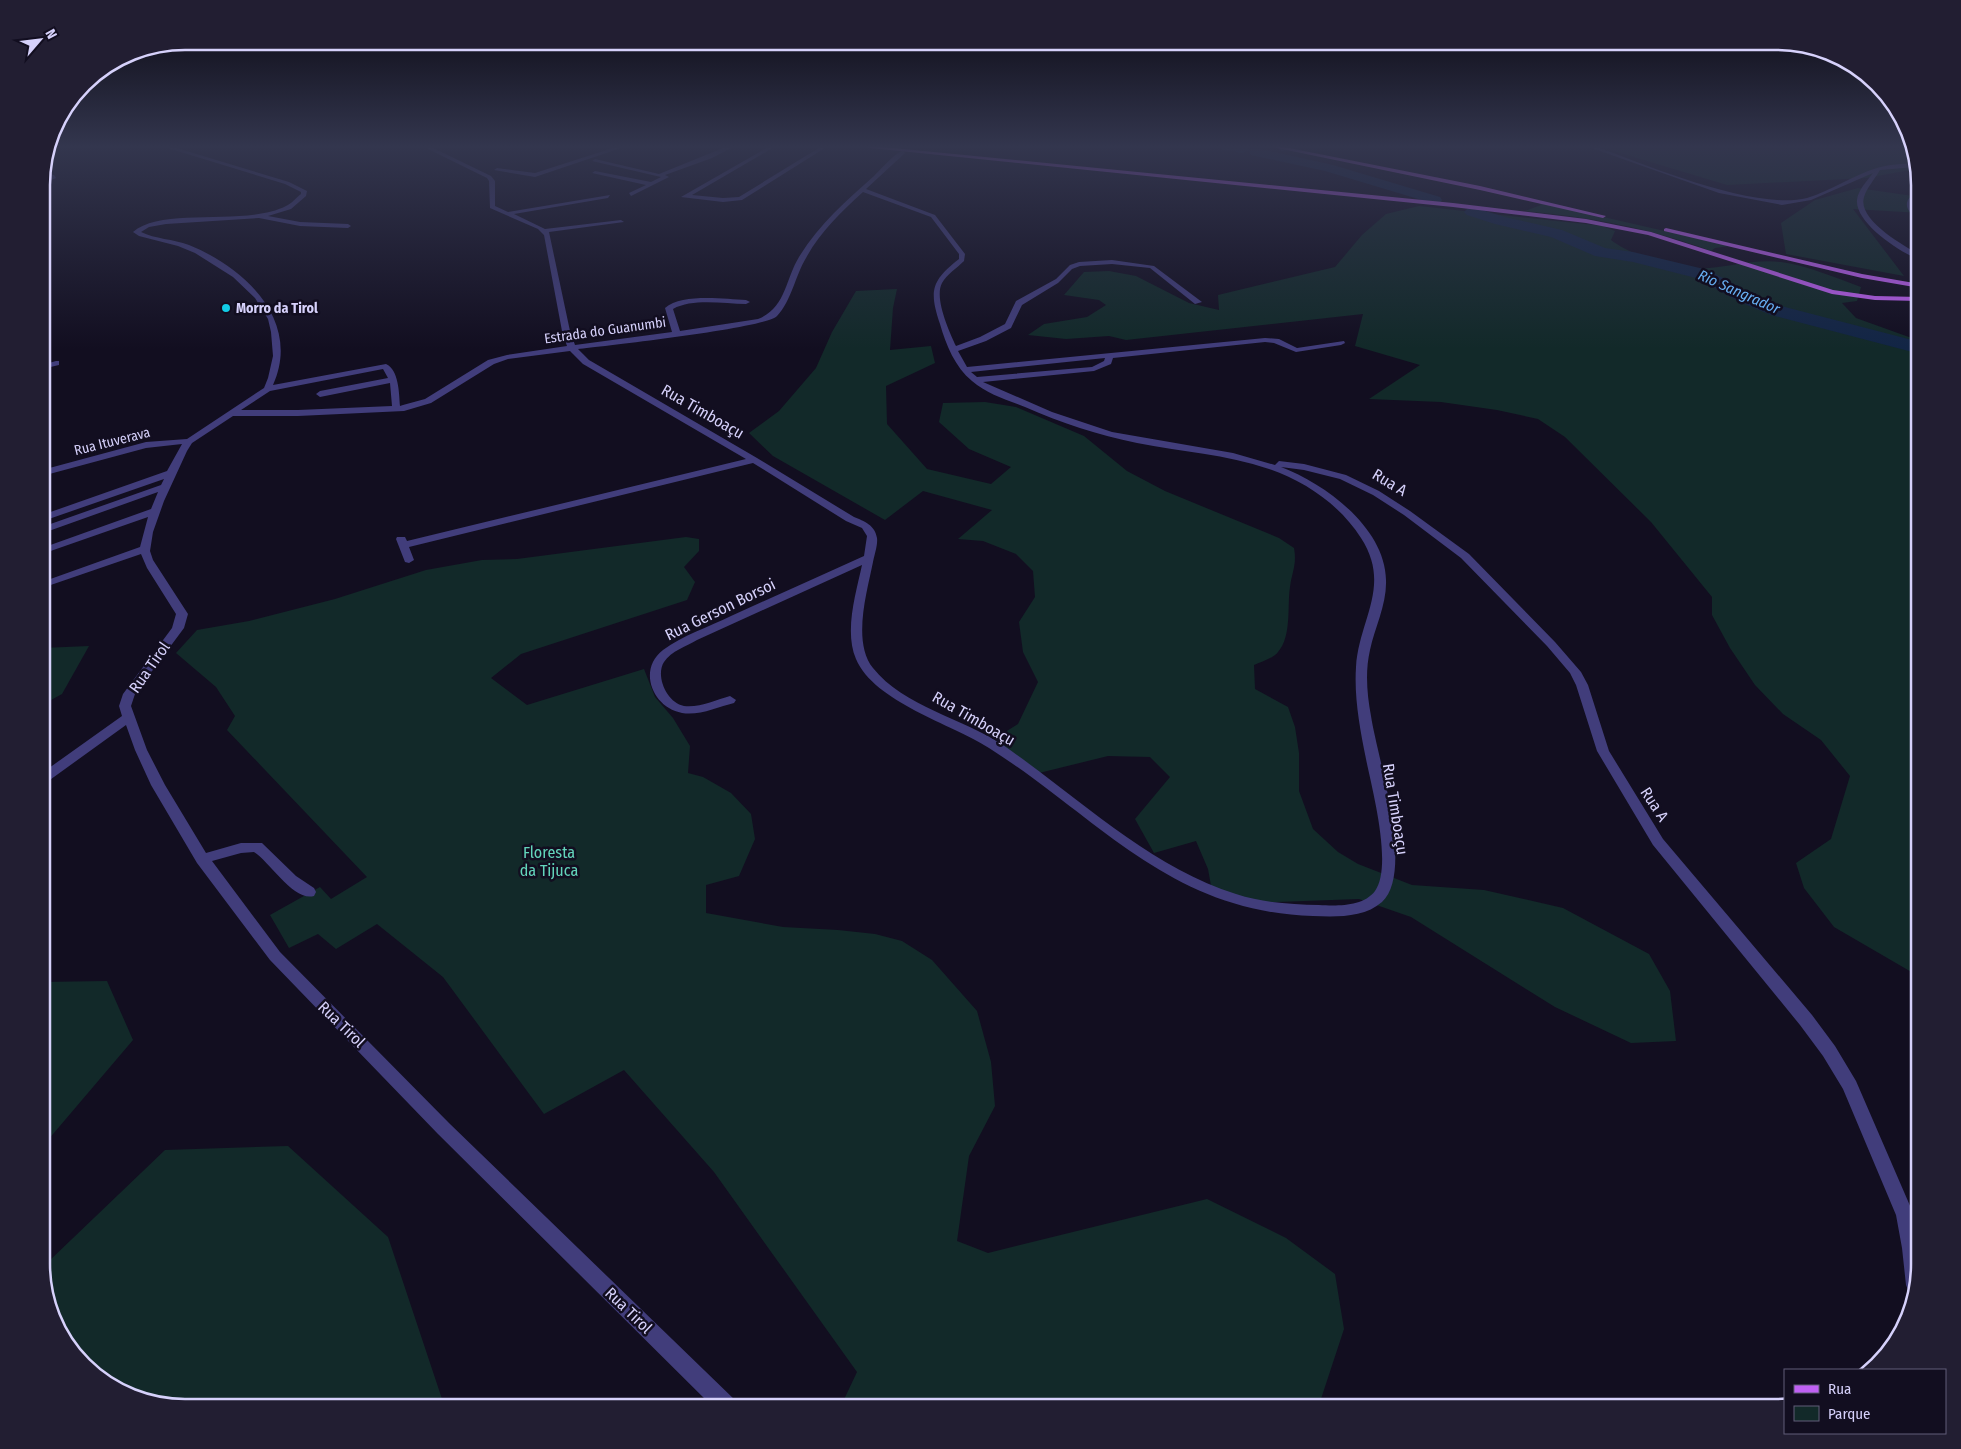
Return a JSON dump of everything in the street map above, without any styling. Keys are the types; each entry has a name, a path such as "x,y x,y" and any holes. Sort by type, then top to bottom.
{"main road":[{"path":"1530,214 1586,220 1626,228 1727,258 1824,290 1875,298 1911,299"},
{"path":"1596,214 1606,216"},
{"path":"1616,219 1824,267 1911,284"},
{"path":"1727,258 1719,251 1730,248 1757,252"},
{"path":"1824,267 1878,284 1895,293 1892,296 1875,298"}],"street":[{"path":"258,217 267,214"},
{"path":"504,214 544,230 619,218 625,229"},
{"name":"Estrada do Guanumbi","path":"230,414 396,408 428,401 500,359 760,321 772,316 783,302 809,246 836,214"},
{"name":"Rua Timboaçu","path":"572,348 586,362 866,526 872,536 858,621 861,658 874,677 890,690 990,743 1130,847 1180,877 1208,890 1248,903 1288,910 1324,912 1352,909 1378,899 1387,886 1389,848 1370,751 1359,680 1362,657 1380,600 1381,575 1376,557 1366,535 1324,494 1285,471 1251,461 1107,434 1052,416 975,380 965,370 953,350 941,318 936,290 941,276 962,260 962,254 933,216 927,214"},
{"path":"1864,214 1872,225 1911,252"},
{"path":"267,389 273,377 277,356 276,335 272,319 260,299 244,283 201,253 136,232 140,228 158,223 258,217 300,224 348,226"},
{"path":"544,230 548,241 566,331 572,348"},
{"path":"953,350 983,339 1008,326 1013,311 1019,304 1059,281 1071,267 1077,265 1102,262 1138,263 1152,267 1198,302"},
{"path":"677,334 669,308 673,305 690,302 746,302"},
{"path":"965,370 1265,340 1296,350 1341,342"},
{"path":"975,380 1094,369 1108,362 1110,356"},
{"path":"50,365 56,363"},
{"path":"50,582 144,549 155,511 182,450 190,441 267,389 386,366 392,380 396,408"},
{"path":"320,394 392,380"},
{"name":"Rua Ituverava","path":"50,471 146,445 190,441"},
{"path":"409,560 402,542 754,460"},
{"name":"Rua A","path":"1251,461 1304,467 1343,477 1369,489 1407,513 1465,556 1570,665 1582,685 1603,751 1658,842 1806,1020 1850,1086 1905,1215 1911,1243"},
{"path":"50,515 172,473"},
{"path":"50,527 167,486"},
{"path":"50,548 155,511"},
{"name":"Rua Tirol","path":"144,549 152,567 182,614 178,628 162,647 129,694 125,706 141,750 158,785 202,859 275,956 444,1129 719,1399"},
{"name":"Rua Gerson Borsoi","path":"730,700 687,710 676,708 667,702 660,693 656,680 658,662 666,654 693,638 870,556"},
{"path":"50,773 129,717"},
{"path":"202,859 241,848 257,847 291,880 309,892"}],"green space":[{"path":"1386,214 1489,214 1603,226 1615,231 1611,240 1632,252 1658,262 1685,267 1709,268 1772,261 1802,266 1861,287 1857,301 1842,303 1856,318 1911,338 1911,972 1834,927 1804,888 1796,863 1831,839 1850,776 1821,740 1783,714 1755,685 1730,648 1712,615 1712,597 1651,522 1565,437 1538,419 1497,410 1441,402 1369,399 1420,365 1355,346 1363,314 1126,340 1109,336 1066,339 1028,335 1044,324 1087,317 1106,305 1099,300 1064,295 1084,272 1109,271 1136,276 1189,303 1219,310 1218,295 1335,267 1362,235"},
{"path":"1546,214 1589,214 1730,246 1715,248 1711,251 1642,230"},
{"path":"1795,214 1857,214 1904,276 1786,254 1781,223"},
{"path":"897,289 893,308 890,350 931,346 935,363 886,386 887,424 927,469 991,484 1011,467 969,449 939,422 943,403 985,402 1016,407 1084,436 1127,471 1165,491 1279,538 1294,548 1295,564 1290,587 1285,638 1276,654 1254,665 1255,689 1288,707 1295,727 1299,753 1299,791 1313,829 1338,852 1358,864 1412,885 1484,890 1563,908 1649,954 1670,991 1676,1041 1631,1043 1555,1007 1411,917 1359,899 1248,903 1212,891 1208,869 1196,841 1154,853 1135,819 1170,777 1150,757 1108,756 1039,773 994,739 1018,724 1038,682 1023,652 1019,622 1035,597 1033,571 1016,554 983,541 958,539 992,510 923,491 885,520 773,456 749,433 779,411 816,368 832,332 856,291"},
{"name":"Floresta da Tijuca","path":"686,537 699,539 699,551 684,567 695,582 687,600 521,654 491,678 527,705 644,669 655,697 673,718 690,746 688,773 703,777 731,793 751,814 755,839 739,876 706,885 706,913 783,927 875,934 902,941 932,960 977,1011 991,1062 995,1106 969,1156 957,1241 988,1253 1207,1199 1286,1238 1335,1274 1344,1329 1321,1399 844,1399 857,1372 714,1172 624,1070 544,1114 443,977 377,924 336,949 318,934 289,948 270,915 320,887 331,899 367,877 227,730 235,716 216,687 176,653 197,630 249,621 335,599 426,570 482,560 517,559"},
{"path":"89,646 62,694 50,701 50,648"},
{"path":"107,981 133,1040 50,1138 50,982"},
{"path":"288,1146 388,1237 442,1399 167,1398 142,1392 125,1385 103,1371 78,1346 64,1324 53,1290 50,1260 165,1150"}],"waterway":[{"name":"Rio Sangrador","path":"1477,214 1556,233 1601,252 1633,257 1702,274 1746,298 1778,311 1911,346"}],"place":[{"name":"Morro da Tirol","path":"226,308"}]}
